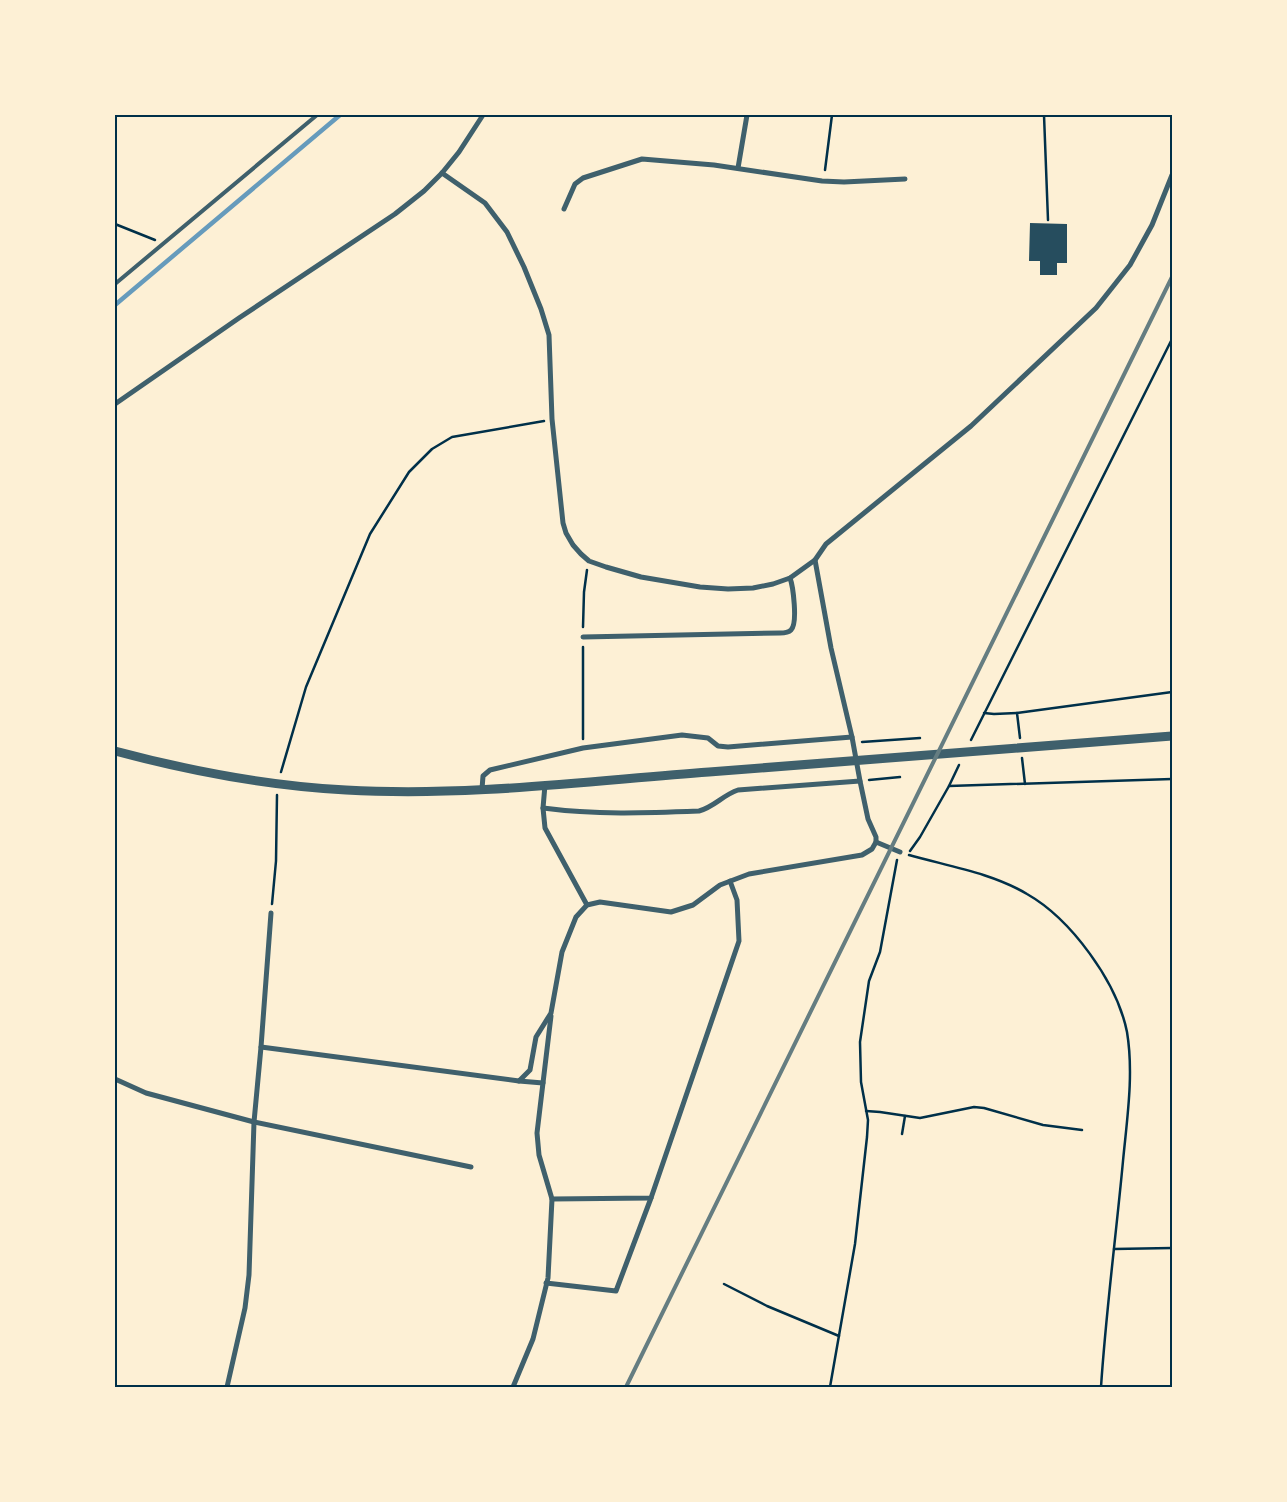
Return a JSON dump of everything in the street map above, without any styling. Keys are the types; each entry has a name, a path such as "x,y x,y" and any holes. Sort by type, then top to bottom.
{"street":[{"path":"115,404 239,318 395,214 424,191 442,173 459,152 483,115"},
{"path":"738,168 747,115"},
{"path":"564,209 575,184 584,178 642,160 738,168 824,181 905,179"},
{"path":"442,173 485,203 508,232 541,309 548,336 552,419 563,523 573,546 590,561 606,568 641,577 700,587 728,589 754,588 790,578 815,560 826,544 970,426 1096,308 1130,265 1152,225 1172,175"},
{"path":"513,1387 533,1339 546,1283 552,1199 539,1155 537,1133 551,1013 562,952 576,917 587,905 600,902 671,912 693,905 720,885 749,874 862,855 872,849 876,842 876,837 868,819 853,740 831,648 815,560"},
{"path":"583,636 780,634 789,631 794,626 794,596 790,578"},
{"path":"482,790 482,779 490,770 583,748 682,735 708,738 718,746 728,747 853,740"},
{"path":"115,751 211,773 277,784 353,791 427,792 545,786 698,772 1172,736"},
{"path":"544,808 567,812 627,814 699,811 708,808 727,794 738,790 860,781"},
{"path":"545,786 545,828 587,905"},
{"path":"876,842 900,852"},
{"path":"546,1283 616,1291 651,1198 739,941 737,900 730,881"},
{"path":"226,1387 245,1308 249,1275 254,1122 271,913"},
{"path":"519,1081 530,1070 536,1037 551,1013"},
{"path":"261,1047 543,1083"},
{"path":"115,1079 146,1093 254,1122 471,1167"},
{"path":"552,1199 651,1198"}],"lane":[{"path":"115,284 317,115"}],"path":[{"path":"824,181 832,115"},
{"path":"1044,115 1048,220"},
{"path":"115,224 163,243"},
{"path":"968,745 1172,338"},
{"path":"271,913 276,861 277,784 306,687 370,534 409,472 432,449 452,437 552,419"},
{"path":"583,748 584,592 590,561"},
{"path":"984,712 994,714 1018,713 1172,692"},
{"path":"1018,713 1020,740"},
{"path":"853,740 920,738"},
{"path":"1022,757 1024,784"},
{"path":"960,762 920,838 907,854 977,873 1004,883 1027,893 1048,908 1066,924 1097,966 1109,984 1122,1014 1128,1046 1129,1099 1102,1387"},
{"path":"860,781 900,777"},
{"path":"949,786 1172,779"},
{"path":"830,1387 857,1226 868,1137 859,1059 864,1009 869,981 880,952 896,862 900,852"},
{"path":"866,1111 920,1118 974,1107 984,1108 1043,1125 1082,1130"},
{"path":"902,1134 904,1116"},
{"path":"1114,1249 1172,1248"},
{"path":"724,1284 767,1306 839,1336"}],"building":[{"path":"1030,223 1067,224 1067,263 1057,263 1057,275 1040,275 1040,261 1029,261"}],"waterway":[{"path":"115,305 340,115"}],"railway":[{"path":"626,1387 1172,277"}]}
